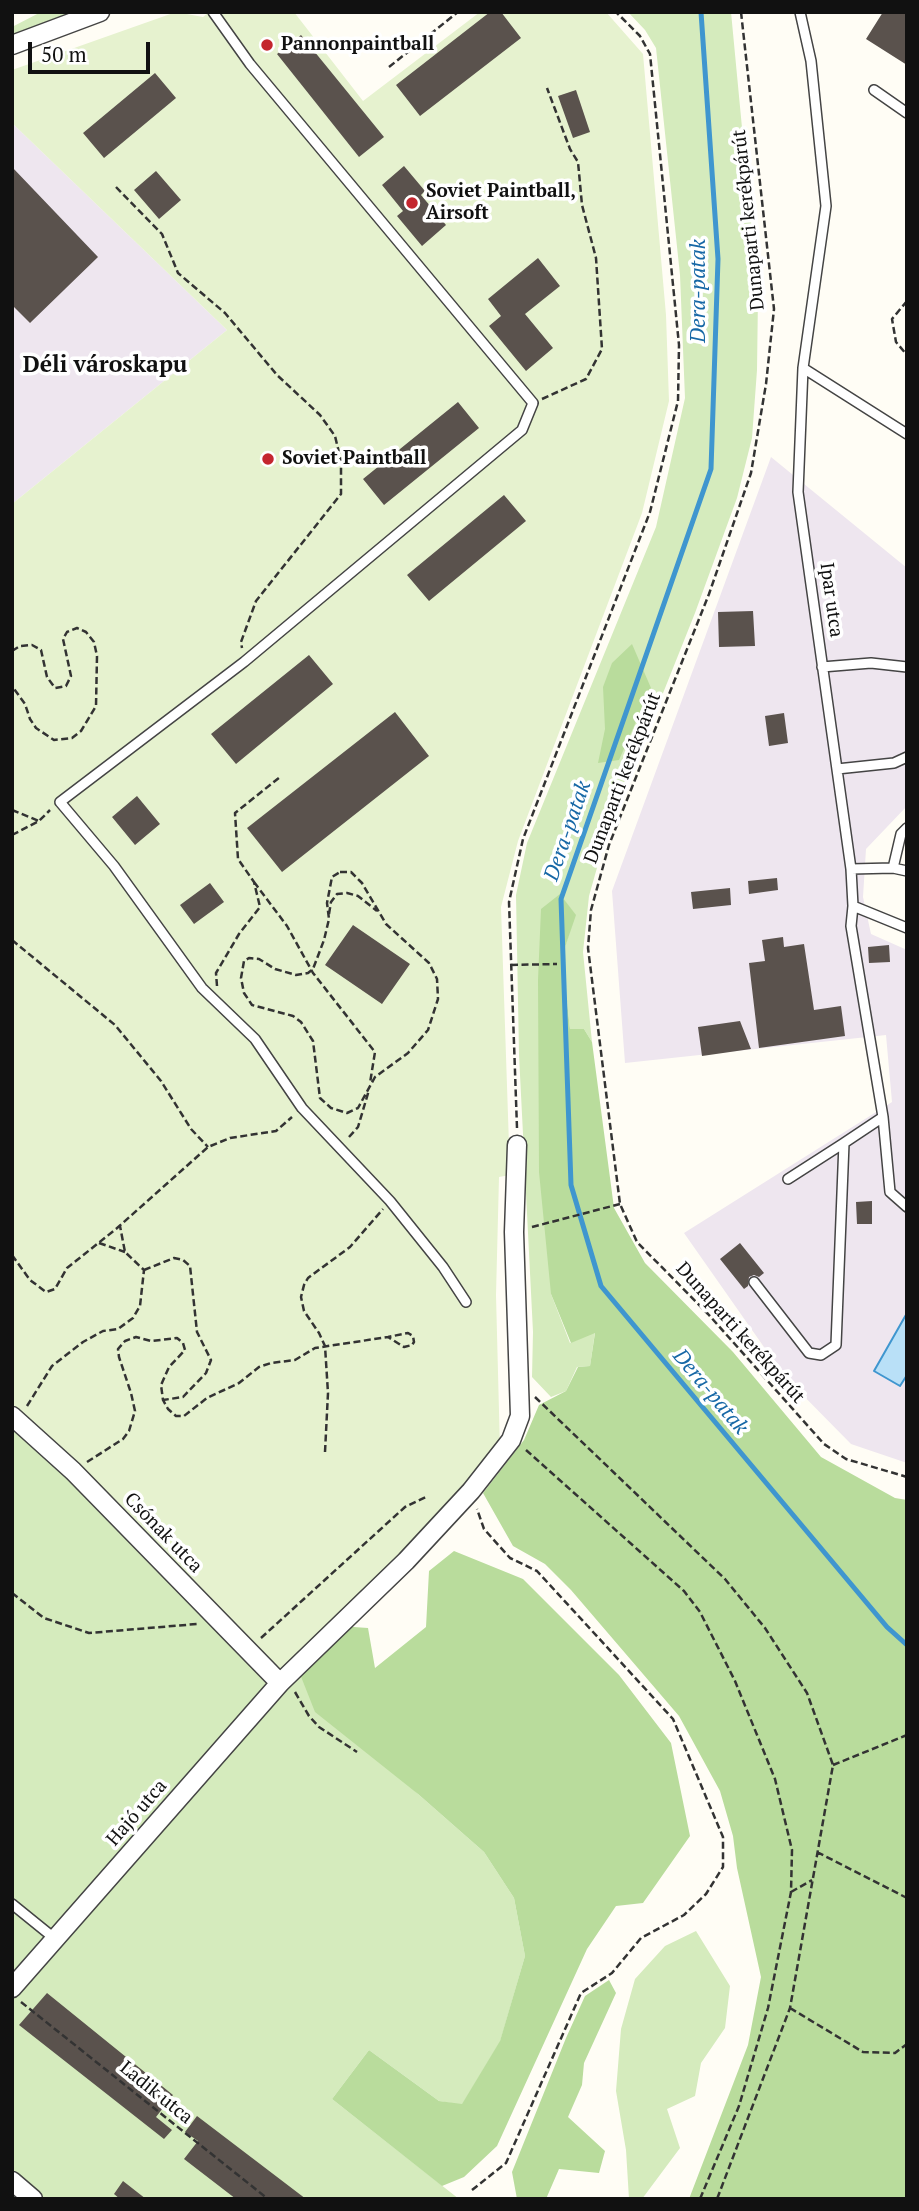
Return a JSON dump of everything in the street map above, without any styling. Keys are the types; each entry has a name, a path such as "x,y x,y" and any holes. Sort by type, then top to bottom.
{"street":[{"path":"12,45 100,12"},
{"path":"511,1440 520,1416 514,1232 517,1145"},
{"name":"Csónak utca","path":"14,1417 73,1471 248,1650 286,1676"},
{"name":"Hajó utca","path":"12,1988 286,1676 406,1561 471,1491 511,1440"},
{"path":"12,2181 33,2199"}],"lane":[{"path":"213,12 259,75 533,403 522,430 244,662 60,802 114,866 202,988 255,1038 302,1108 390,1201 466,1302"},
{"name":"Ipar utca","path":"800,12 811,61 826,205 803,368 798,492 851,869 851,926 883,1117 890,1192 907,1207"},
{"path":"874,90 907,113"},
{"path":"803,368 907,434"},
{"path":"822,667 871,663 907,667"},
{"path":"837,769 894,762 907,757"},
{"path":"893,868 901,834 907,828"},
{"path":"851,869 893,868 907,871"},
{"path":"853,906 907,928"},
{"path":"788,1179 883,1117"},
{"path":"754,1282 809,1353 821,1355 836,1345 844,1143"},
{"path":"830,1234 840,1246"},
{"path":"12,1904 54,1938"}],"path":[{"path":"389,67 458,12"},
{"path":"517,1145 509,902 523,839 650,512 678,401 680,345 650,54 640,36 616,12"},
{"name":"Dunaparti kerékpárút","path":"741,12 774,309 766,384 751,473 709,594 609,845 591,910 588,948 620,1205 637,1242 708,1314 824,1444 846,1459 907,1477"},
{"path":"533,403 586,379 603,349 596,258 582,205 578,162 570,149 547,88"},
{"path":"116,187 162,234 178,273 225,313 277,375 320,415 335,436 341,461 341,494 256,601 241,642 244,662"},
{"path":"907,301 892,319 897,342 907,355"},
{"path":"12,651 20,646 32,645 41,650 47,677 55,688 66,686 71,676 66,661 64,639 67,632 76,628 86,632 94,642 97,656 96,706 81,731 72,738 54,740 36,728 25,704 12,686"},
{"path":"280,777 235,813 238,859 287,926 313,973 375,1052 367,1100 358,1127 340,1148"},
{"path":"12,835 39,821 60,802"},
{"path":"12,810 39,821"},
{"path":"329,919 327,903 332,877 340,872 351,872 362,883 386,924 429,963 437,979 438,999 428,1030 408,1053 375,1077 358,1108 347,1113 331,1108 320,1098 313,1041 302,1022 293,1016 252,1004 244,993 244,961 249,958 259,959 275,969 296,975 308,974 313,969 324,940 329,919 331,902 337,894 358,896 379,913"},
{"path":"219,1003 216,973 239,934 260,907 254,882"},
{"path":"12,940 115,1025 161,1081 191,1129 208,1147"},
{"path":"509,965 557,964"},
{"path":"12,1255 30,1280 46,1292 55,1289 67,1268 208,1147 230,1138 276,1131 302,1108"},
{"path":"325,1452 328,1393 325,1346 320,1333 304,1311 301,1297 307,1278 350,1247 390,1201"},
{"path":"538,1226 620,1205"},
{"path":"120,1225 125,1252"},
{"path":"99,1243 125,1252 144,1270"},
{"path":"144,1270 174,1258 183,1260 190,1266 197,1332 211,1360 206,1373 183,1397 163,1400"},
{"path":"14,1417 30,1403 51,1366 83,1342 103,1331 118,1329 133,1318 140,1306 144,1270"},
{"path":"73,1471 129,1432 135,1411 118,1349 125,1341 136,1337 151,1340 177,1339 183,1343 185,1350 169,1367 161,1385 163,1400 168,1409 176,1416 184,1416 208,1398 239,1383 259,1367 295,1360 316,1348 408,1333 413,1336 414,1342 404,1347 388,1337"},
{"path":"520,1385 557,1416 725,1579 765,1628 807,1693 833,1765 790,2008 718,2199"},
{"path":"511,1440 524,1448 684,1591 700,1612 735,1681 775,1780 792,1850 791,1892 768,2008 747,2082 700,2199"},
{"path":"471,1491 484,1529 510,1558 537,1571 673,1719 723,1837 723,1867 706,1894 684,1915 642,1938 612,1973 581,1993 506,2163 472,2190"},
{"path":"248,1650 405,1507 428,1496"},
{"path":"12,1593 44,1618 89,1633 222,1623"},
{"path":"286,1676 309,1716 319,1727 357,1752"},
{"path":"833,1765 907,1735"},
{"path":"817,1852 907,1898"},
{"path":"791,1892 812,1880"},
{"name":"Ladik utca","path":"28,2008 268,2199"},
{"path":"790,2008 863,2052 895,2053 907,2044"}],"shaded area":[{"path":"12,123 227,330 12,504"},
{"path":"771,457 907,568 907,806 866,849 863,897 871,934 907,950 907,1463 851,1444 785,1377 684,1233 892,1102 886,1035 625,1063 612,891"}],"green space":[{"path":"41,12 81,12 12,41 12,27"},
{"path":"176,12 203,17 209,12 294,12 363,101 480,12 606,12 643,54 666,315 669,401 642,513 518,841 501,907 510,1175 499,1177 496,1295 500,1450 403,1558 280,1677 12,1408 12,504 227,330 12,123 12,70"},
{"path":"628,12 731,12 758,296 757,370 752,438 737,498 695,613 606,836 589,896 583,952 592,1042 584,1029 570,1029 562,956 575,915 560,894 551,1294 570,1343 595,1332 590,1366 577,1367 566,1391 551,1397 532,1377 533,1332 519,1055 516,895 527,843 656,527 685,398 680,275 656,48 645,30"},
{"path":"632,644 651,688 619,760 598,763 605,729 603,687 612,663"},
{"path":"560,894 576,915 562,956 570,1029 584,1029 592,1042 614,1208 645,1263 733,1352 821,1457 895,1498 907,1500 907,2199 689,2199 748,2045 761,1977 737,1868 733,1836 720,1791 679,1716 571,1590 545,1564 513,1546 483,1493 524,1440 539,1405 566,1391 578,1367 590,1366 595,1333 571,1343 551,1294 539,1172 538,980 541,909"},
{"path":"12,1420 298,1669 418,1794 484,1852 514,1898 525,1956 500,2042 462,2105 439,2101 369,2050 332,2099 459,2199 12,2199"},
{"path":"454,1551 523,1579 619,1675 671,1743 690,1836 643,1903 616,1906 587,1949 497,2146 464,2177 442,2186 332,2099 369,2050 439,2101 462,2104 500,2041 525,1956 514,1898 484,1852 418,1794 315,1712 298,1669 339,1626 368,1628 375,1668 426,1627 429,1571"},
{"path":"696,1931 730,1986 725,2028 701,2063 695,2096 667,2109 680,2148 642,2199 629,2199 626,2150 616,2091 621,2029 635,1979 665,1946"},
{"path":"609,1980 616,1993 584,2063 582,2085 568,2117 605,2151 599,2173 559,2169 546,2199 517,2199 512,2172 566,2038 585,1996"}],"water":[{"path":"907,1313 907,1375 900,1386 874,1371"}],"building":[{"path":"490,12 501,12 521,38 420,116 396,85"},
{"path":"883,12 907,12 907,65 866,39"},
{"path":"301,35 384,137 359,157 277,54"},
{"path":"155,73 176,98 104,158 83,133"},
{"path":"576,90 590,132 573,138 558,96"},
{"name":"Soviet Paintball, Airsoft","path":"404,166 425,191 421,195 446,225 422,246 397,216 403,211 382,185"},
{"path":"12,167 98,257 30,323 12,305"},
{"path":"156,171 181,200 159,219 134,190"},
{"path":"538,258 560,286 525,314 553,348 526,371 489,326 501,316 488,299"},
{"path":"458,402 479,428 384,505 363,479"},
{"path":"504,495 526,521 429,601 407,575"},
{"path":"753,611 755,646 719,647 718,612"},
{"path":"309,655 333,684 236,764 211,734"},
{"path":"395,712 429,756 282,872 247,828"},
{"path":"784,713 788,743 769,746 765,716"},
{"path":"137,796 160,824 135,845 112,817"},
{"path":"777,878 778,890 749,894 748,881"},
{"path":"210,883 224,902 194,924 180,905"},
{"path":"730,888 731,905 693,909 691,892"},
{"path":"353,925 410,964 382,1004 325,965"},
{"path":"783,937 784,947 804,944 814,1010 841,1006 845,1036 759,1048 749,963 765,961 762,940"},
{"path":"889,945 890,962 869,963 868,947"},
{"path":"740,1021 751,1049 702,1056 698,1027"},
{"path":"872,1201 872,1224 857,1224 856,1202"},
{"path":"740,1243 764,1273 759,1277 749,1277 748,1286 744,1289 720,1259"},
{"path":"47,1993 173,2095 156,2117 172,2130 164,2139 19,2025"},
{"path":"197,2116 306,2199 236,2199 184,2159 198,2141 185,2132"},
{"path":"123,2181 146,2199 120,2199 114,2194"}],"waterway":[{"name":"Dera-patak","path":"701,12 718,259 711,469 561,899 571,1185 601,1286 887,1627 907,1645"}],"place":[{"name":"Pannonpaintball","path":"267,45"},
{"name":"Soviet Paintball, Airsoft","path":"412,203"},
{"name":"Soviet Paintball","path":"268,459"}],"district":[{"name":"Déli városkapu","path":"105,365"}]}
